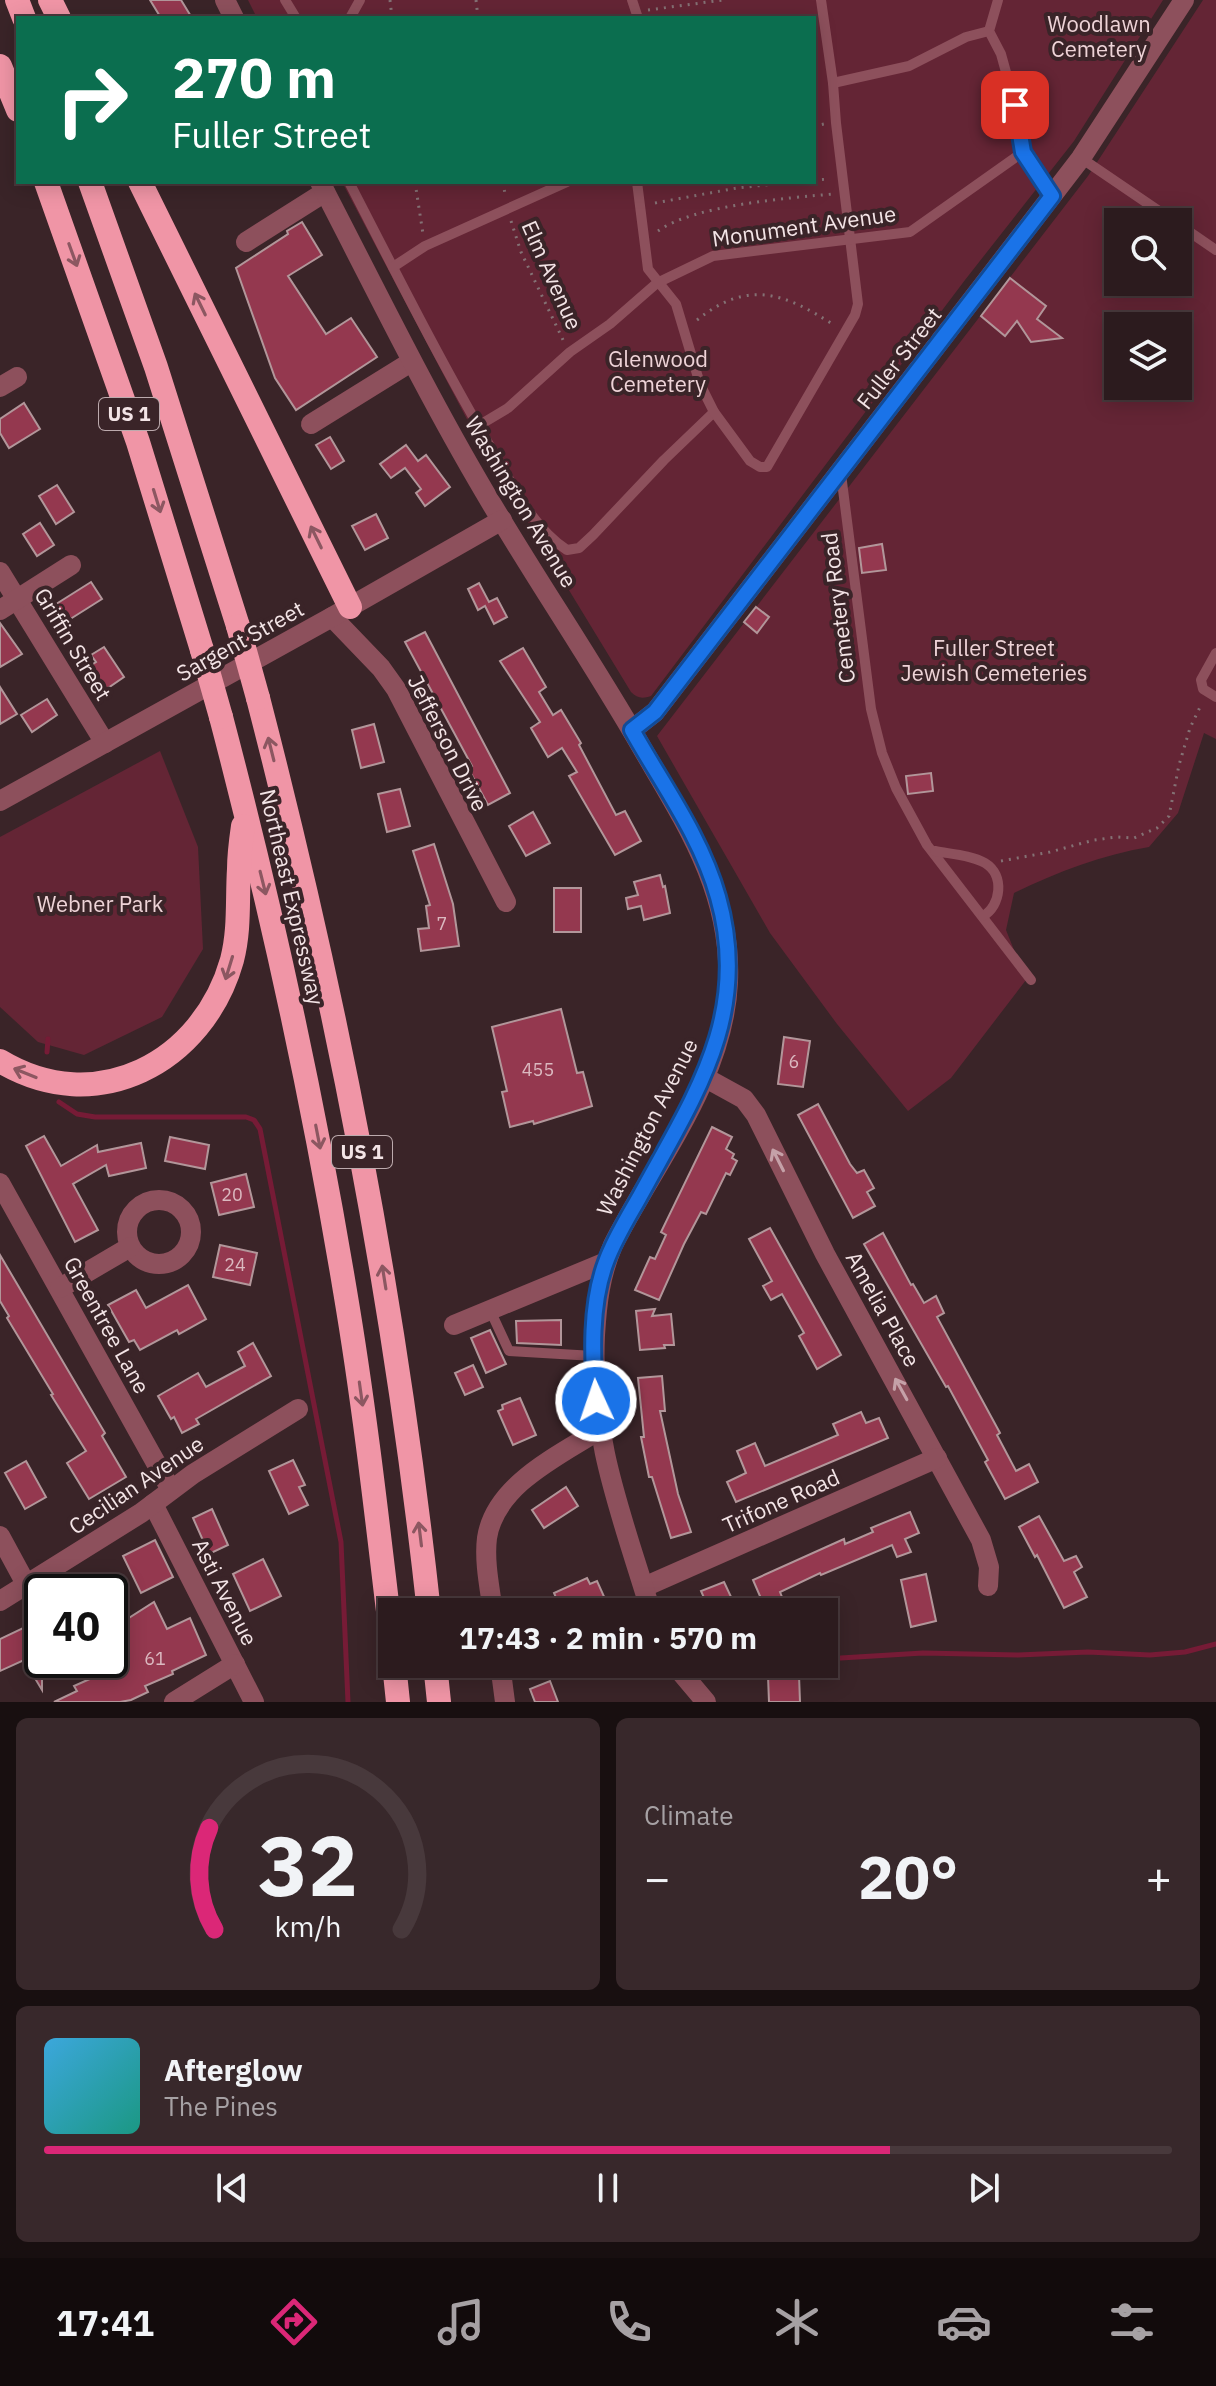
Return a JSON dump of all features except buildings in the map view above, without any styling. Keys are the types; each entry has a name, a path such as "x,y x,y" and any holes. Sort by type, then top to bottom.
{"highway":[{"path":"0,66 16,105"},
{"name":"Northeast Expressway","path":"47,184 122,393 202,650 285,975 332,1216 365,1421 386,1598"},
{"name":"Northeast Expressway","path":"91,184 161,379 238,626 320,946 374,1214 404,1406 427,1598"},
{"path":"141,184 341,612"},
{"path":"0,1061 35,1077 91,1084 145,1070 177,1050 191,1036 216,1000 233,957 239,919 238,871 244,807"},
{"path":"395,1678 398,1702"},
{"path":"436,1678 439,1702"}],"street":[{"name":"Fuller Street","path":"632,730 655,712 1081,158 1184,0"},
{"path":"246,242 322,187"},
{"name":"Washington Avenue","path":"322,187 411,362 502,520 632,730 698,844 722,913 728,956 727,998 717,1045 704,1077 606,1262 597,1301 594,1356 599,1430 616,1506 647,1598"},
{"path":"311,424 411,362"},
{"name":"Sargent Street","path":"0,801 502,520"},
{"path":"9,605 71,565"},
{"name":"Griffin Street","path":"0,572 9,605 105,743"},
{"name":"Jefferson Drive","path":"341,612 396,689 506,902"},
{"name":"Amelia Place","path":"704,1077 744,1099 756,1115 825,1254 981,1540 989,1567 988,1586"},
{"name":"Greentree Lane","path":"0,1183 171,1490"},
{"path":"60,1288 130,1247"},
{"path":"454,1325 606,1262"},
{"name":"Cecilian Avenue","path":"42,1574 298,1409"},
{"path":"491,1598 487,1539 494,1513 511,1491 545,1464 599,1430"},
{"name":"Trifone Road","path":"644,1587 937,1458"},
{"name":"Asti Avenue","path":"153,1504 254,1702"},
{"path":"0,1536 24,1580"},
{"name":"Cecilian Avenue","path":"0,1601 24,1585"},
{"path":"174,1702 235,1664"},
{"path":"502,1678 505,1702"},
{"path":"686,1678 706,1702"}],"lane":[{"path":"632,0 637,15"},
{"path":"637,184 648,269 676,304 700,384 714,412 750,461 767,467 792,428 855,315 858,304 821,0"},
{"path":"998,0 989,31 1001,54 1015,105 1023,152 1052,196"},
{"path":"833,83 909,66 966,37 989,31"},
{"name":"Monument Avenue","path":"478,426 508,408 570,352 610,324 657,283 713,256 910,232 1023,152"},
{"path":"1081,158 1155,208"},
{"path":"350,184 478,426 549,539 567,550 579,548 714,412"},
{"path":"393,267 425,246 563,184"},
{"path":"1192,233 1216,250"},
{"name":"Cemetery Road","path":"841,472 871,709 882,753 896,788 927,845 935,851 1031,980"},
{"path":"1212,695 1203,689 1201,680 1216,653"},
{"path":"935,851 986,864 995,875 999,894 992,911 983,916"},
{"path":"490,1310 509,1351 594,1356"}],"path":[{"path":"637,15 723,0"},
{"path":"415,184 425,246"},
{"path":"640,207 737,188 776,184"},
{"path":"644,242 672,222 699,213 845,193"},
{"name":"Elm Avenue","path":"507,209 521,252 570,352"},
{"path":"685,333 707,312 738,296 755,293 789,300 844,332"},
{"path":"986,864 1094,840 1134,838 1157,828 1169,816 1190,728 1212,695"}],"green space":[{"name":"Glenwood Cemetery","path":"248,0 1163,0 1074,141 965,280 651,696 642,698 631,692 480,444 343,184 816,184 816,16 256,16"},
{"name":"Fuller Street Jewish Cemeteries","path":"1203,0 1216,0 1216,739 1204,733 1178,813 1149,847 1080,865 1014,893 1006,930 1026,980 951,1078 908,1111 837,1024 770,933 657,736 1088,176"},
{"name":"Webner Park","path":"160,751 198,847 203,949 162,1017 84,1055 38,1042 0,1007 0,837"}],"waterway":[{"path":"47,1052 48,1039"},
{"path":"59,1102 77,1114 95,1117 246,1117 254,1120 260,1129 341,1542 348,1702"},
{"path":"838,1658 923,1653 1018,1655 1088,1652 1150,1655 1185,1652 1216,1644"}],"route":[{"path":"596,1401 594,1356 597,1301 606,1262 704,1077 721,1030 728,982 726,929 706,861 632,730 655,712 1052,196 1023,152 1015,105"}],"park label":[{"name":"Woodlawn Cemetery","path":"1099,36"}]}
